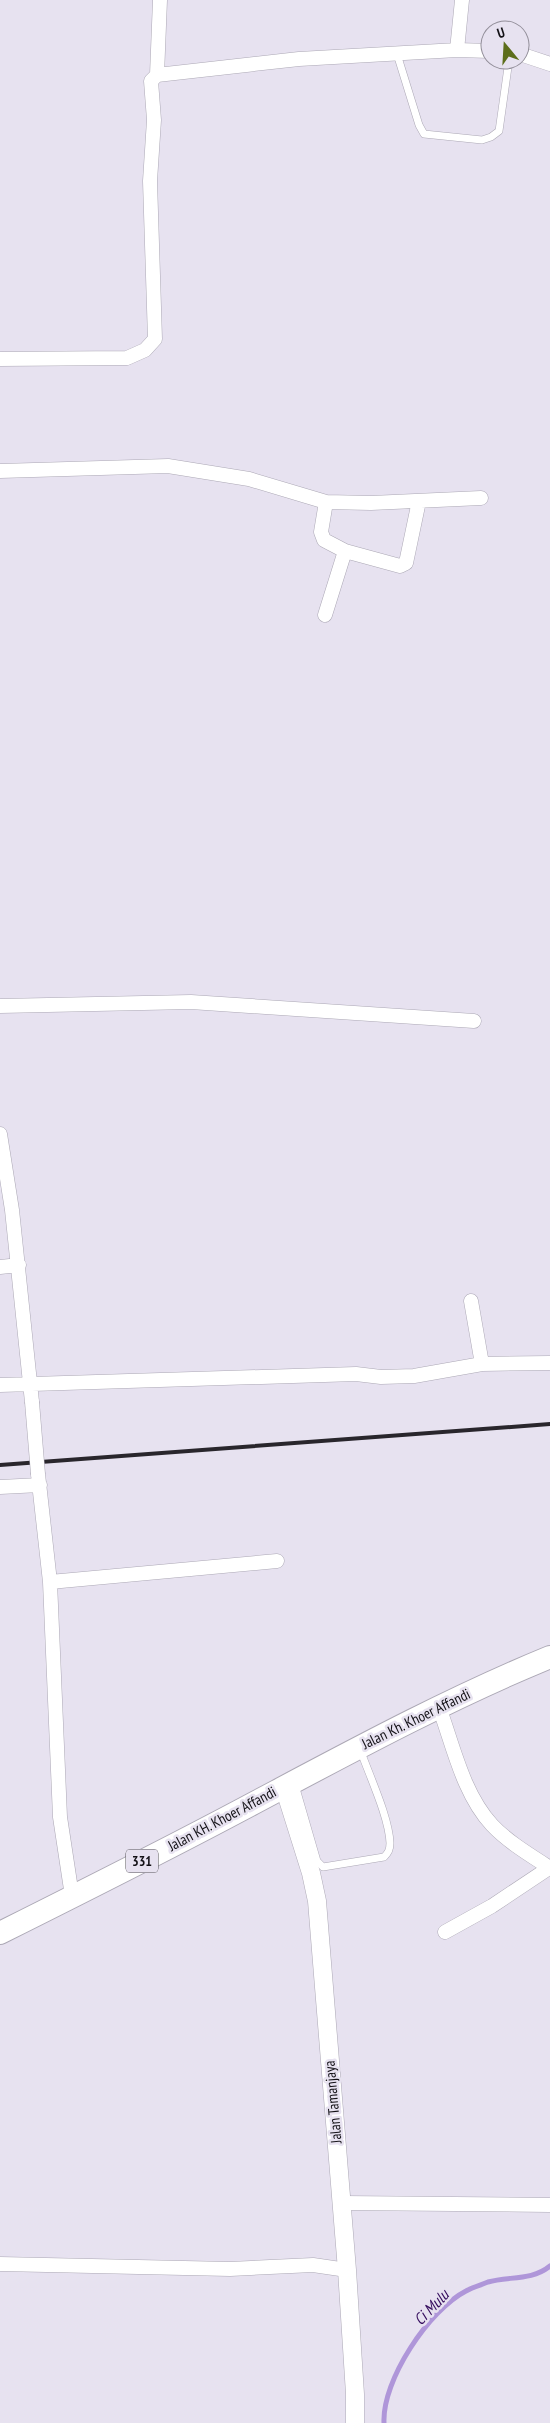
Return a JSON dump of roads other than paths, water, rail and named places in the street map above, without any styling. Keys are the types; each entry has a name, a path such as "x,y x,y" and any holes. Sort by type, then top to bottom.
{"main road":[{"name":"Jalan Kh. Khoer Affandi","path":"289,1784 439,1707 550,1657"},
{"name":"Jalan KH. Khoer Affandi","path":"0,1933 289,1784"}],"street":[{"path":"0,360 126,358 145,350 154,338 150,181 154,120 152,82 157,76 160,0"},
{"path":"457,50 462,0"},
{"path":"157,76 299,59 480,50"},
{"path":"530,57 550,64"},
{"path":"0,471 168,466 249,479 326,502 371,503 481,498"},
{"path":"326,502 322,538 345,551 396,566 406,563 419,501"},
{"path":"325,615 345,551"},
{"path":"0,1006 192,1002 474,1021"},
{"path":"0,1134 19,1265 50,1582 60,1817 72,1896"},
{"path":"0,1267 19,1265"},
{"path":"471,1302 482,1364"},
{"path":"0,1385 356,1374 381,1377 406,1376 482,1364 550,1363"},
{"path":"0,1487 39,1479"},
{"path":"50,1582 276,1561"},
{"path":"439,1707 462,1771 477,1804 492,1825 513,1843 550,1868 492,1906 445,1932"},
{"name":"Jalan Tamanjaya","path":"289,1784 315,1887 342,2203 355,2394 355,2423"},
{"path":"342,2203 550,2205"},
{"path":"0,2264 230,2269 313,2265 347,2270"}],"lane":[{"path":"397,54 419,125 424,134 482,140 491,137 499,131 508,70"},
{"path":"289,1784 320,1866 384,1857 389,1851 390,1844 387,1829 359,1747"}],"waterway":[{"name":"Ci Mulu","path":"384,2423 385,2406 399,2367 410,2348 437,2314 452,2300 471,2288 496,2280 536,2274 550,2266"}],"railway":[{"path":"0,1465 550,1424"}]}
